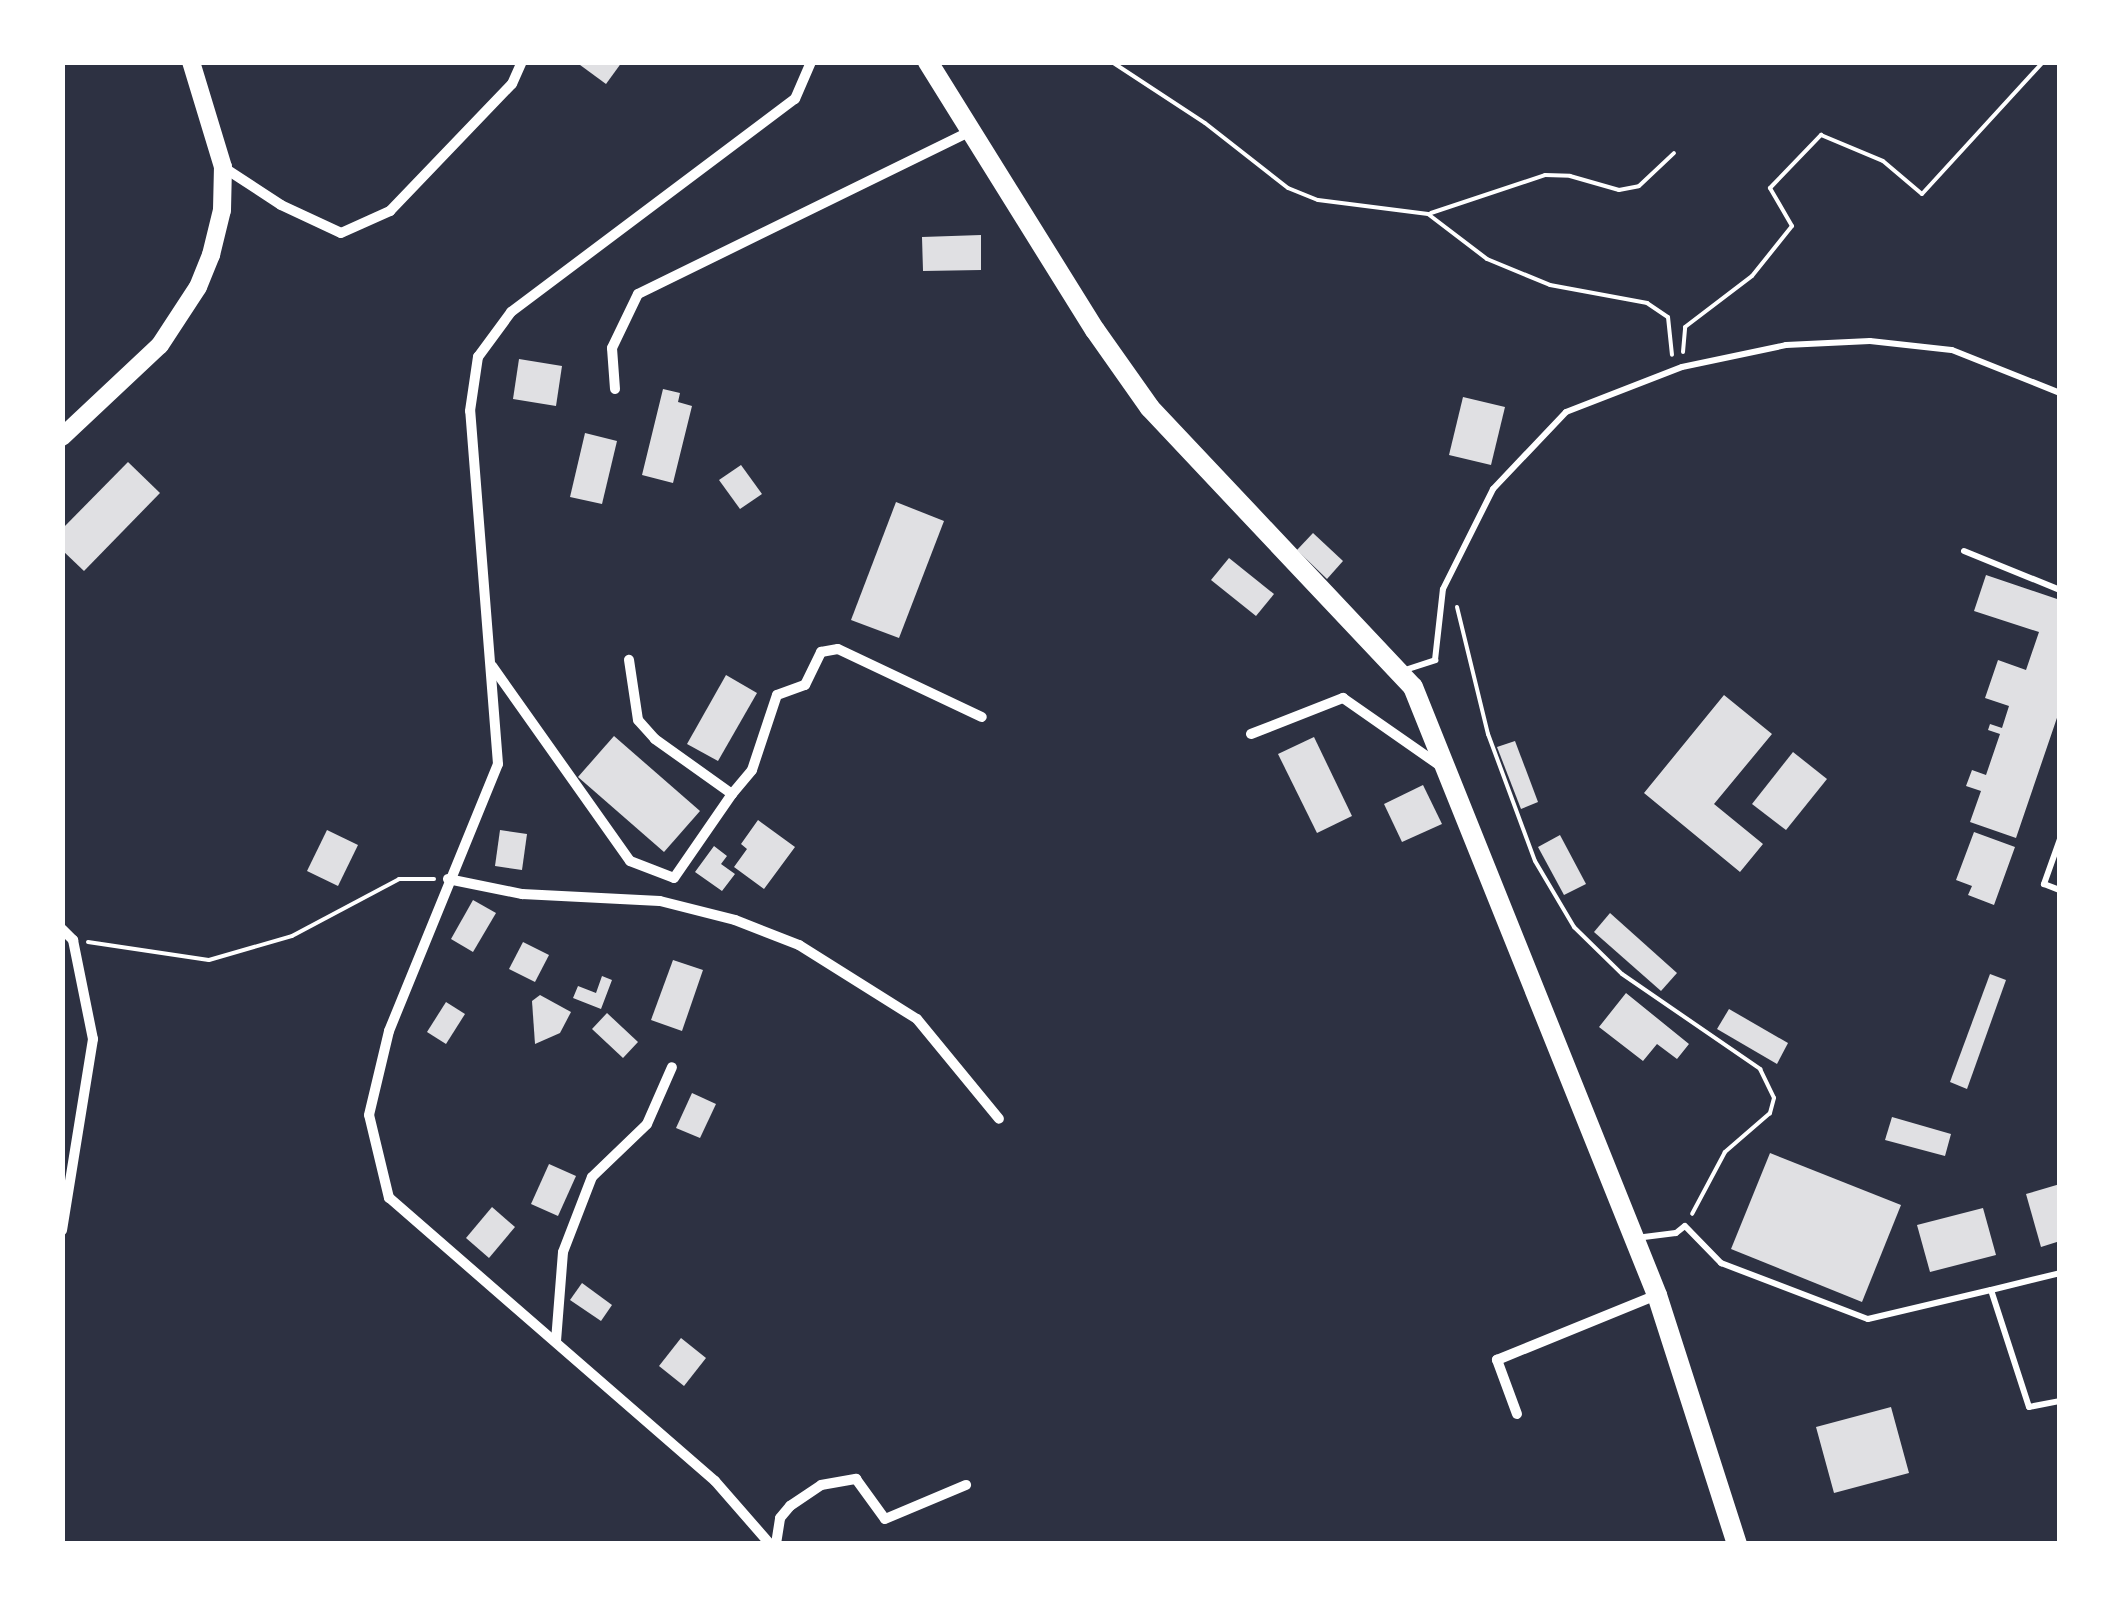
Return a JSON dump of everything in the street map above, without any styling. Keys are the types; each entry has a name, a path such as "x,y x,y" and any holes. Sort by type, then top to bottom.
{"main road":[{"path":"928,62 974,130 1095,330 1150,408 1413,686 1490,869 1657,1295 1737,1544"}],"street":[{"path":"62,438 137,369 189,303 212,255 222,210 223,167 191,62"},
{"path":"223,167 281,206 342,233 390,211 512,84 522,62"},
{"path":"773,1544 716,1481 389,1198 370,1116 389,1031 498,764 470,410 478,356 511,312 796,99 811,62"},
{"path":"615,389 612,348 638,294 974,130"},
{"path":"491,665 630,861 674,878 752,770 777,695 806,685 821,652 838,648 982,717"},
{"path":"628,660 638,720 654,740 732,794"},
{"path":"1251,734 1343,698 1437,760 1490,869"},
{"path":"448,879 522,894 660,902 736,920 799,945 917,1019 998,1119"},
{"path":"62,929 73,940 93,1039 62,1232"},
{"path":"556,1341 564,1252 592,1177 648,1124 672,1067"},
{"path":"1517,1414 1497,1360 1657,1295"},
{"path":"773,1544 780,1518 790,1506 821,1485 856,1478 885,1518 966,1486"}],"lane":[{"path":"1402,671 1435,660 1442,594 1493,490 1566,412 1679,369 1786,345 1870,341 1952,350 2060,393"},
{"path":"1964,551 2060,590"},
{"path":"2060,839 2044,884 2060,890"},
{"path":"1635,1238 1676,1233 1685,1226 1721,1263 1868,1320 2060,1273"},
{"path":"1992,1290 2029,1407 2060,1401"}],"path":[{"path":"1112,62 1205,123 1288,188 1318,200 1428,214 1545,175 1570,176 1618,190 1638,186 1674,153"},
{"path":"1679,369 1685,326 1752,276 1792,226 1770,188 1821,135 1882,161 1922,194 2043,62"},
{"path":"1428,214 1487,259 1550,285 1647,302 1668,317 1679,369"},
{"path":"1442,594 1460,610 1464,642 1488,734 1535,860 1574,926 1622,974 1760,1069 1774,1098 1770,1113 1725,1152 1685,1226"},
{"path":"73,940 209,960 292,936 399,879 448,879"}],"building":[{"path":"576,62 622,62 606,84"},
{"path":"981,235 981,270 923,271 922,237"},
{"path":"519,359 562,366 556,406 513,399"},
{"path":"663,389 680,393 678,402 692,406 673,483 642,475"},
{"path":"1463,397 1505,407 1491,465 1449,455"},
{"path":"585,433 617,441 602,504 570,497"},
{"path":"128,462 160,493 84,571 62,550 62,529"},
{"path":"741,465 762,494 740,509 719,480"},
{"path":"896,502 944,521 899,638 851,620"},
{"path":"1313,533 1343,561 1327,579 1297,550"},
{"path":"1229,558 1274,594 1256,616 1211,580"},
{"path":"1986,575 2060,600 2060,709 2016,838 1970,822 1981,791 1966,786 1972,770 1986,775 2000,734 1988,730 1990,724 2002,728 2009,706 1985,698 1998,660 2026,670 2039,632 1974,611"},
{"path":"726,675 757,693 718,761 687,744"},
{"path":"1724,695 1772,734 1714,804 1763,844 1740,872 1644,793"},
{"path":"614,736 700,811 664,852 578,777"},
{"path":"1314,737 1352,816 1317,833 1278,754"},
{"path":"1515,741 1538,802 1521,809 1497,747"},
{"path":"1793,752 1827,779 1786,830 1752,804"},
{"path":"1423,785 1442,824 1402,842 1384,804"},
{"path":"758,820 795,847 764,889 734,867 747,849 741,844"},
{"path":"327,830 358,845 338,886 307,871"},
{"path":"500,830 527,834 522,870 495,866"},
{"path":"1974,832 2015,847 1994,905 1968,895 1972,886 1956,880"},
{"path":"1560,835 1586,884 1564,895 1538,847"},
{"path":"714,846 727,856 721,864 735,874 722,891 695,872"},
{"path":"473,900 496,913 473,952 451,939"},
{"path":"1610,913 1677,973 1661,991 1594,932"},
{"path":"523,942 549,955 535,982 509,969"},
{"path":"673,960 703,970 682,1031 651,1020"},
{"path":"1990,974 2006,980 1967,1089 1950,1082"},
{"path":"602,976 612,980 601,1009 573,998 578,986 596,993"},
{"path":"1626,993 1689,1044 1677,1059 1657,1044 1643,1061 1599,1027"},
{"path":"540,995 571,1012 560,1033 535,1044 532,1001"},
{"path":"446,1002 465,1014 446,1044 427,1032"},
{"path":"1729,1009 1788,1043 1777,1064 1717,1029"},
{"path":"607,1013 638,1042 623,1058 592,1029"},
{"path":"692,1093 716,1104 700,1138 676,1128"},
{"path":"1892,1117 1951,1134 1945,1156 1885,1140"},
{"path":"1770,1153 1901,1205 1862,1302 1731,1249"},
{"path":"549,1164 576,1176 558,1216 531,1204"},
{"path":"2060,1184 2060,1241 2041,1247 2026,1194"},
{"path":"492,1207 515,1227 489,1258 466,1238"},
{"path":"1983,1208 1996,1255 1930,1272 1917,1225"},
{"path":"582,1283 612,1305 601,1321 570,1300"},
{"path":"681,1338 706,1358 684,1386 659,1366"},
{"path":"1891,1407 1909,1473 1834,1493 1816,1427"}]}
